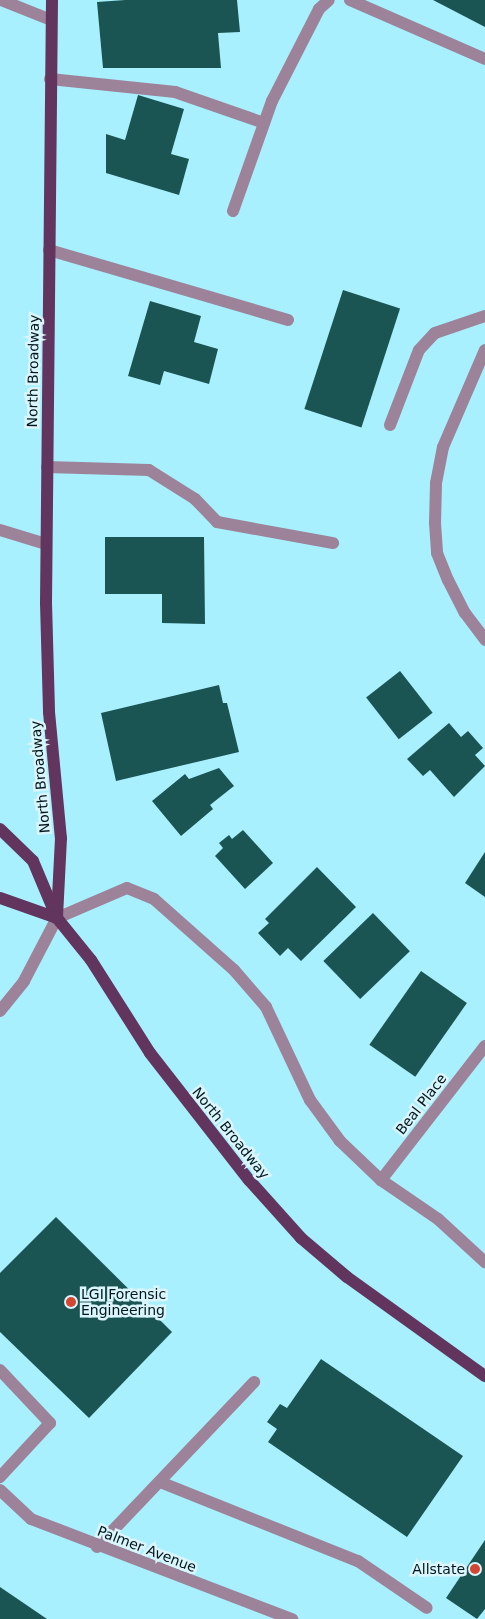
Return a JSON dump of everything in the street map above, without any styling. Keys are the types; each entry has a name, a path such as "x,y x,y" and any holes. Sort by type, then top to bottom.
{"main road":[{"name":"North Broadway","path":"52,0 46,544 49,712 61,838 57,918 91,960 150,1053 208,1129 301,1238 346,1277 485,1376"},
{"path":"0,829 33,862 57,918"},
{"path":"0,898 57,918"}],"street":[{"path":"1,0 52,20"},
{"path":"233,211 264,123 319,9 329,0"},
{"path":"350,0 485,59"},
{"path":"50,79 175,92 264,123"},
{"path":"49,250 288,320"},
{"path":"390,425 419,350 435,333 485,316"},
{"path":"485,350 443,447 436,483 435,523 437,553 448,580 465,613 485,640"},
{"path":"47,467 149,470 194,499 217,522 333,543"},
{"path":"0,530 46,544"},
{"path":"0,1011 24,980 57,918 127,888 167,908 234,970 266,1007 310,1100 340,1141 381,1180 438,1219 485,1262"},
{"name":"Beal Place","path":"381,1180 485,1046"},
{"path":"0,1370 50,1423 0,1477"},
{"path":"97,1547 254,1382"},
{"path":"160,1482 358,1561 427,1608"},
{"name":"Palmer Avenue","path":"0,1490 31,1519 97,1547 292,1619"}],"building":[{"path":"125,0 237,0 240,32 218,33 221,68 103,68 97,2"},
{"path":"433,0 485,0 485,27"},
{"path":"138,95 184,109 171,154 189,159 179,195 106,173 106,134 125,140"},
{"path":"343,290 400,309 361,427 304,409"},
{"path":"150,301 201,316 194,342 218,349 209,384 164,371 160,385 128,376"},
{"path":"105,537 204,537 205,624 162,623 162,594 105,594"},
{"path":"400,671 433,713 399,739 366,697"},
{"path":"219,685 223,703 227,703 239,752 116,781 101,713"},
{"path":"449,723 461,737 468,731 483,748 475,755 485,766 454,797 430,770 423,776 407,759"},
{"path":"219,768 234,786 210,805 213,809 181,836 152,801 185,774 189,779"},
{"path":"243,830 273,863 245,889 215,856 223,848 219,843 229,835 232,839"},
{"path":"485,852 485,897 465,883"},
{"path":"317,867 356,907 301,961 288,948 280,956 258,933 269,923 265,919"},
{"path":"373,913 410,951 360,999 323,961"},
{"path":"421,971 467,1003 415,1077 369,1045"},
{"name":"LGI Forensic Engineering","path":"56,1217 172,1332 89,1418 0,1332 0,1273"},
{"path":"321,1359 463,1456 407,1537 268,1442 277,1429 267,1422 280,1404 287,1408"},
{"name":"Allstate","path":"485,1540 485,1609 477,1619 446,1598"},
{"path":"0,1587 47,1619 0,1619"}],"place":[{"name":"LGI Forensic Engineering","path":"71,1302"},
{"name":"Allstate","path":"475,1569"}]}
